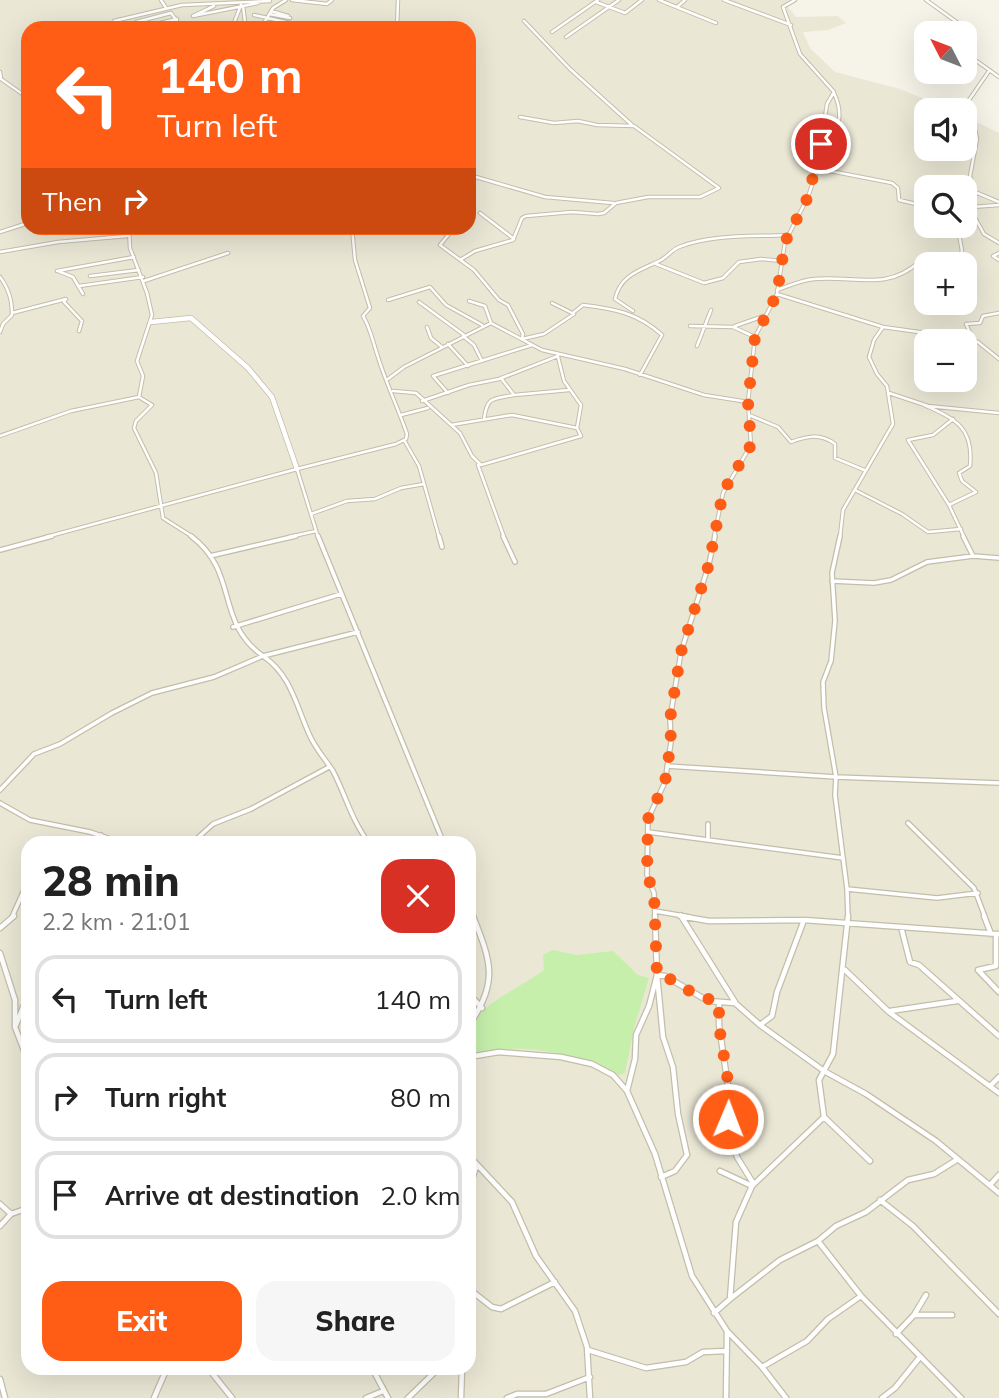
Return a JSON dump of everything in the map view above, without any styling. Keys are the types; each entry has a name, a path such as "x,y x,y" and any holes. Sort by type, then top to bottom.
{"street":[{"path":"161,0 177,19"},
{"path":"196,5 226,0 193,16 271,0"},
{"path":"266,19 286,0"},
{"path":"291,0 327,4 332,0"},
{"path":"291,0 295,6"},
{"path":"397,21 398,0"},
{"path":"566,37 619,0"},
{"path":"552,33 597,1 625,12 642,0"},
{"path":"657,5 662,0 716,23"},
{"path":"677,7 685,0"},
{"path":"724,0 793,26"},
{"path":"795,0 783,7 789,13 800,55 829,81 841,103 842,118 829,146 827,167 830,171 892,183 898,188 899,200 914,204"},
{"path":"926,0 955,21"},
{"path":"308,7 314,2"},
{"path":"114,21 166,8 242,4"},
{"path":"235,21 242,4"},
{"path":"140,21 171,13"},
{"path":"270,13 289,17"},
{"path":"254,15 278,21"},
{"path":"168,21 177,19"},
{"path":"476,177 545,197 616,203 648,197 700,197 719,188 634,126 570,69 524,20"},
{"path":"977,62 999,77"},
{"path":"970,175 977,139 969,100 989,71"},
{"path":"0,72 1,79 21,93"},
{"path":"661,1177 675,1171 687,1155 678,1114 673,1067 663,1037 657,975 654,893 647,875 648,819 665,782 671,742 670,719 681,652 709,564 723,492 751,445 748,402 755,337 777,292 788,235 812,185 827,104 834,92"},
{"path":"520,117 554,124 578,121 597,125 634,126"},
{"path":"977,193 999,203"},
{"path":"514,239 523,217 572,212 598,214 604,213 616,203"},
{"path":"977,206 999,203"},
{"path":"480,214 514,239"},
{"path":"0,232 21,225"},
{"path":"977,226 999,243"},
{"path":"0,550 404,440 407,434 401,415 363,316 370,308 355,260 353,235"},
{"path":"446,235 440,245 474,270 510,308 523,334 522,339"},
{"path":"640,374 662,335 615,299 617,289 632,272 656,264 672,249 688,244 788,235"},
{"path":"0,252 58,242 127,236 143,279 152,315 137,361 143,376 139,397"},
{"path":"460,260 475,251 514,239"},
{"path":"79,286 143,279 182,270 228,253"},
{"path":"999,253 993,256 999,260"},
{"path":"83,295 73,277 57,271 134,257"},
{"path":"656,264 704,283 716,277 723,278 739,262 761,259 781,261"},
{"path":"777,292 814,279 870,282 900,278 914,268"},
{"path":"90,276 139,270"},
{"path":"0,277 9,290 12,313 0,332"},
{"path":"388,300 430,287 438,301 483,326"},
{"path":"777,292 883,327 914,331"},
{"path":"12,313 66,299 64,302 82,321 79,331"},
{"path":"469,301 485,306 491,323 558,355 640,374 704,395 748,402"},
{"path":"419,302 474,345 482,361"},
{"path":"552,303 574,312"},
{"path":"522,339 544,334 583,305 633,311"},
{"path":"697,346 711,310"},
{"path":"968,329 966,324 980,323 983,316 999,313"},
{"path":"690,326 733,327 766,316"},
{"path":"151,322 191,318 248,368 272,397 316,531 441,836"},
{"path":"388,379 463,335 491,323"},
{"path":"428,327 431,338 442,347"},
{"path":"733,327 755,337"},
{"path":"730,1299 736,1222 753,1184 801,1142 824,1117 820,1080 833,1054 848,924 847,889 835,795 836,777 824,708 823,682 831,661 835,621 832,580 841,520 864,470 892,424 887,386 877,374 869,357 874,340 883,327"},
{"path":"447,344 468,366"},
{"path":"448,393 433,376 527,344 535,345"},
{"path":"977,344 999,359"},
{"path":"422,401 501,378 558,355"},
{"path":"478,465 581,436 577,429 581,405 564,381 558,355"},
{"path":"501,378 514,395"},
{"path":"484,419 486,405 490,400 569,390"},
{"path":"393,391 414,392 428,408 465,438 468,450 478,465 497,523 515,562"},
{"path":"889,393 902,400 924,405 999,413"},
{"path":"0,436 71,411 139,397 152,405 136,421 134,428 158,480 163,518 172,527 184,531 201,544 225,586 233,627 284,673 315,749 329,767 348,812 363,836"},
{"path":"924,405 953,419 967,433 972,445 970,466 959,473 962,481 976,492 949,505"},
{"path":"401,415 428,408"},
{"path":"450,425 512,415 577,429"},
{"path":"749,415 773,422 784,431 791,442 813,434 830,439 835,444 835,458 838,461 864,470"},
{"path":"953,419 944,431 925,439 908,440 949,505 973,556"},
{"path":"404,440 416,456 442,547"},
{"path":"311,514 347,501 375,499 401,488 424,484"},
{"path":"855,491 886,505 928,532 961,529"},
{"path":"210,556 316,531"},
{"path":"832,580 883,582 927,562 973,556 999,558"},
{"path":"233,627 341,594"},
{"path":"0,790 34,754 61,744 112,713 152,693 214,677 263,656 358,632"},
{"path":"667,766 836,777 999,783"},
{"path":"200,836 213,824 251,809 329,767"},
{"path":"0,803 30,820 102,835"},
{"path":"908,823 978,893 996,934 996,965 978,970 999,992"},
{"path":"708,840 709,824"},
{"path":"648,832 741,847 843,858"},
{"path":"847,889 937,898 978,893"},
{"path":"0,928 13,917 21,898"},
{"path":"655,911 709,921 804,920 996,934"},
{"path":"681,915 735,1003 760,1025 824,1072 866,1094 958,1159 999,1194"},
{"path":"760,1025 772,1016 777,992 804,920"},
{"path":"476,925 491,967 492,985 476,1016"},
{"path":"901,927 910,962 919,965 999,1036"},
{"path":"0,953 15,1000 15,1027 21,1043"},
{"path":"844,968 889,1012 999,1093"},
{"path":"657,975 665,976 708,1001 735,1003"},
{"path":"627,1091 635,1059 636,1035 649,1006 657,975"},
{"path":"889,1012 957,1001"},
{"path":"476,1002 482,1008"},
{"path":"719,1002 719,1026 732,1106 728,1119 743,1170 753,1184"},
{"path":"15,1027 21,1012"},
{"path":"476,1056 499,1052 561,1057 592,1064 612,1075 627,1091 655,1154 692,1276 727,1331 762,1367 786,1398"},
{"path":"990,1086 999,1077"},
{"path":"824,1117 839,1127 852,1145 870,1161"},
{"path":"714,1313 761,1273 818,1241 836,1226 866,1212 908,1180 934,1174 958,1159"},
{"path":"476,1167 505,1192 521,1215 528,1241 570,1301 583,1330 590,1377 590,1398"},
{"path":"720,1171 753,1184"},
{"path":"990,1185 999,1175"},
{"path":"880,1200 913,1226 999,1314"},
{"path":"0,1204 10,1214"},
{"path":"0,1226 10,1214 21,1210"},
{"path":"818,1241 896,1335 961,1398"},
{"path":"476,1294 492,1307 501,1309 555,1282"},
{"path":"896,1335 914,1315 926,1294"},
{"path":"762,1367 807,1341 828,1319 861,1296"},
{"path":"914,1315 952,1315"},
{"path":"726,1398 727,1331"},
{"path":"587,1350 646,1368 686,1362 703,1352 726,1351"},
{"path":"882,1398 895,1388 920,1357"},
{"path":"154,1398 164,1375"},
{"path":"214,1375 232,1398"},
{"path":"375,1375 388,1398"},
{"path":"408,1398 432,1375"},
{"path":"461,1398 462,1375"},
{"path":"507,1398 526,1392 546,1395 577,1378 590,1377"},
{"path":"0,1380 5,1398"},
{"path":"366,1398 383,1391"}],"shaded area":[{"path":"0,0 796,0 787,6 796,17 838,16 846,23 828,30 803,32 810,48 835,72 900,89 922,98 914,98 914,161 977,161 977,122 999,133 999,1398 0,1398"}],"green space":[{"path":"553,950 576,955 613,951 638,975 649,978 634,1028 625,1073 619,1075 579,1059 535,1050 507,1049 476,1054 476,1018 494,1002 544,970 543,955"}],"route":[{"path":"728,1119 732,1106 719,1026 719,1002 708,1001 665,976 657,975 654,893 647,875 648,819 665,782 671,742 670,719 681,652 709,564 723,492 751,445 748,391 755,337 777,294 785,242 797,213 808,197 821,144"}]}
